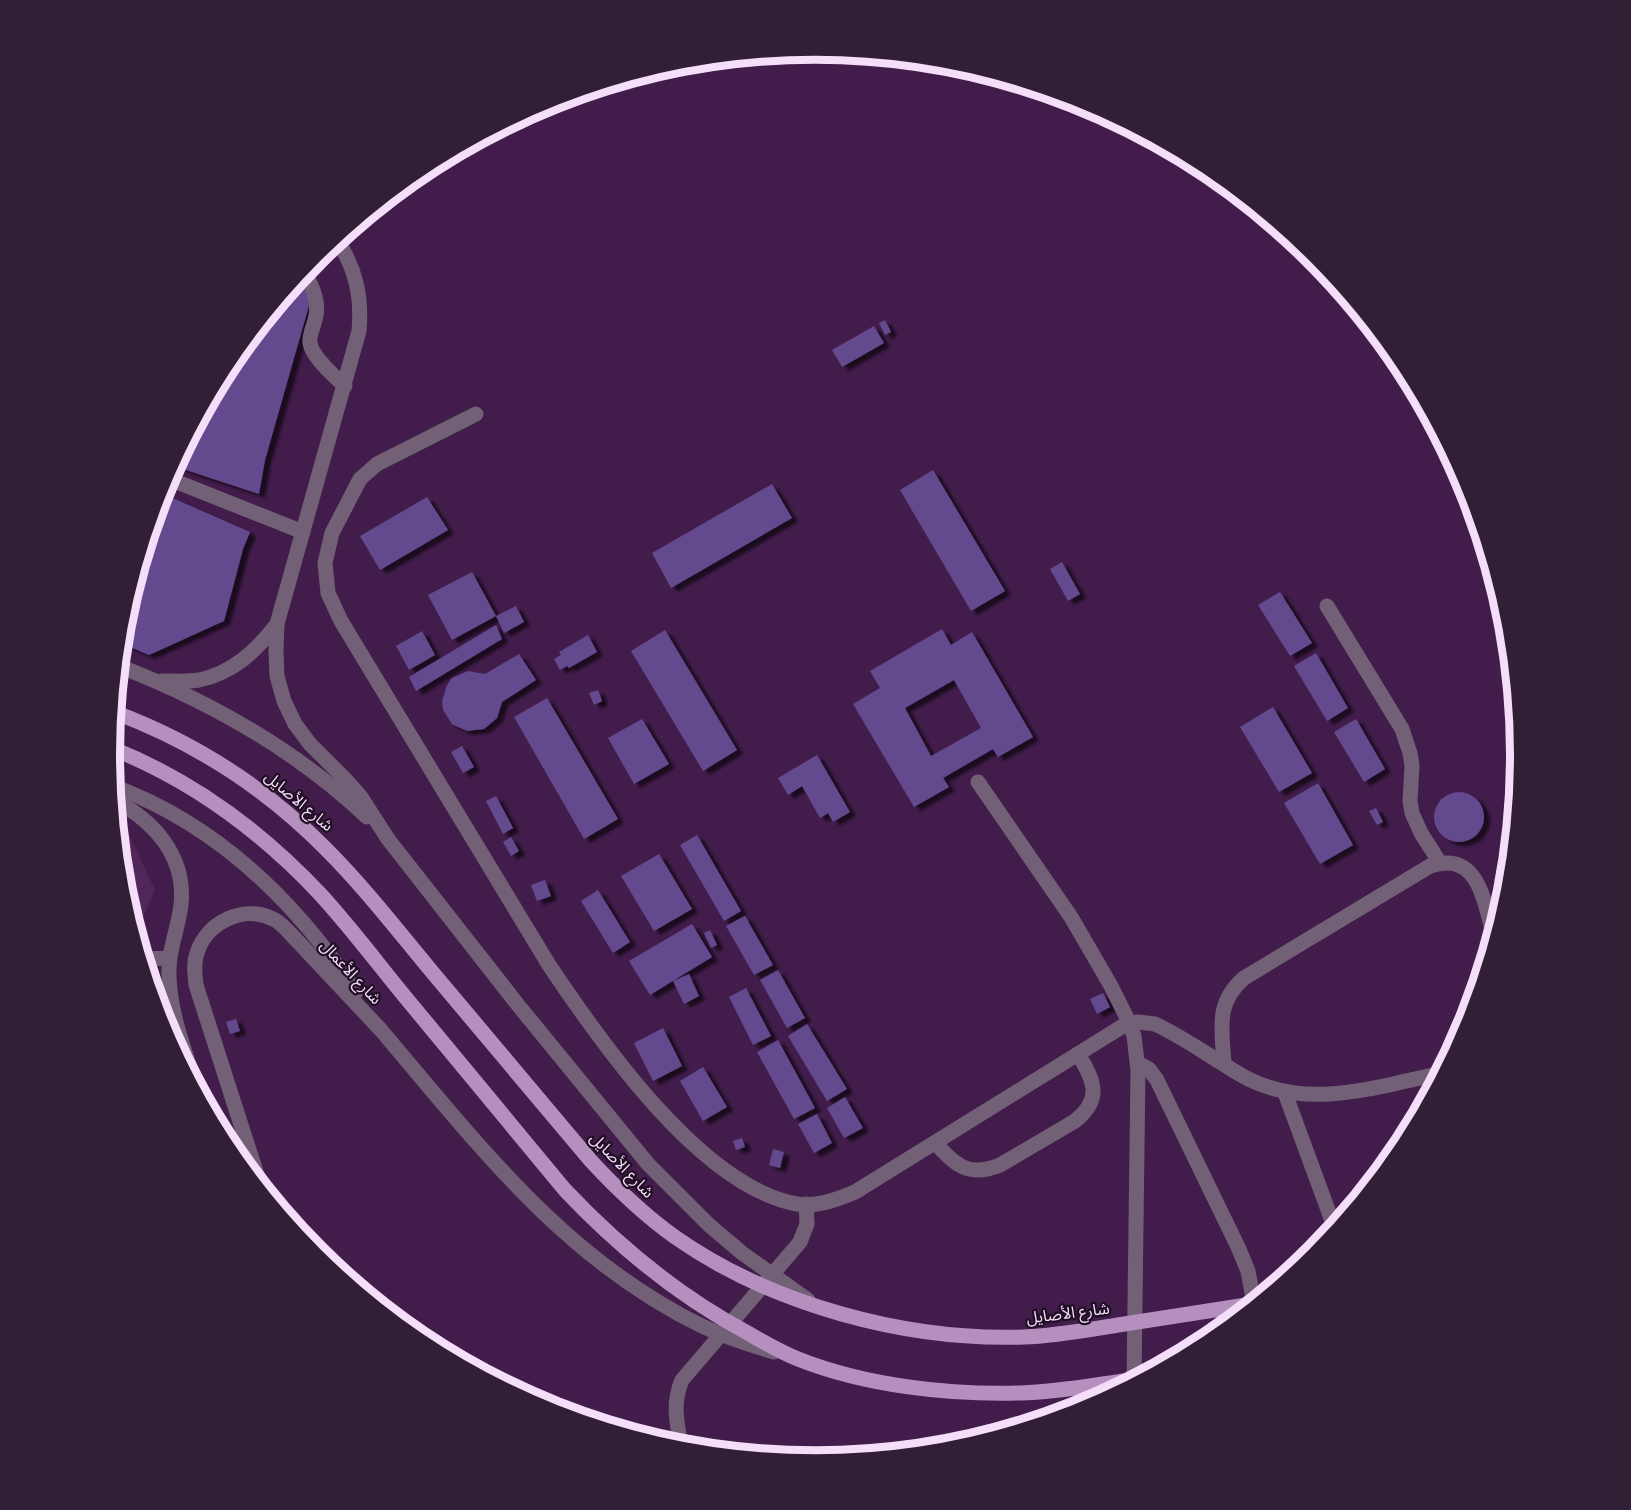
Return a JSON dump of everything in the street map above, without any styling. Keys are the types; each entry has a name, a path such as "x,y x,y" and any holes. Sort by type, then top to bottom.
{"main road":[{"name":"شارع الأصايل","path":"122,715 155,727 216,761 255,787 300,824 357,883 617,1189 676,1237 708,1258 751,1279 813,1304 882,1324 917,1331 989,1337 1061,1334 1238,1306"},
{"path":"120,751 140,759 197,791 276,851 323,897 565,1190 593,1220 656,1274 724,1321 798,1359 886,1383 977,1393 1023,1393 1112,1383"}],"street":[{"path":"342,247 354,272 361,312 355,351 277,624 278,676 284,701 295,724 310,744 361,797 387,839 518,1005 648,1164 726,1239 813,1304"},
{"path":"309,280 317,312 310,339 312,348 330,372 345,386"},
{"path":"477,414 377,464 360,478 336,524 328,548 326,578 333,608 549,964 615,1056 689,1140 722,1169 740,1181 780,1199 806,1204 837,1200 855,1192 1078,1054 1130,1024 1138,1022 1155,1024 1242,1076 1285,1093 1325,1095 1347,1093 1432,1075"},
{"path":"176,482 303,532"},
{"path":"1327,606 1402,729 1411,760 1412,813 1420,833 1440,863"},
{"path":"156,681 198,680 226,671 251,654 277,624"},
{"path":"126,669 222,713 285,750 329,783 387,839"},
{"path":"978,782 1071,917 1111,986 1134,1036 1138,1063 1134,1372"},
{"name":"شارع الأعمال","path":"122,790 154,804 213,839 266,882 290,907 338,966 380,1029"},
{"path":"122,805 134,811 156,830 173,855 179,871 181,904 169,958 169,976 173,1012 181,1039"},
{"path":"1224,1064 1221,1017 1224,1005 1235,985 1430,866 1440,863 1456,864 1470,872 1475,878 1490,923"},
{"name":"شارع الأعمال","path":"253,1162 196,985 194,969 196,953 203,939 213,927 242,914 258,914 273,919 287,930 380,1029"},
{"path":"151,958 169,958"},
{"path":"380,1029 518,1190 587,1253 644,1294 704,1327 798,1359"},
{"path":"935,1143 961,1167 974,1171 987,1170 1000,1165 1075,1121 1090,1105 1093,1095 1090,1073 1078,1054"},
{"path":"1138,1063 1149,1069 1157,1080 1238,1247 1248,1271 1252,1295"},
{"path":"1285,1093 1332,1220"},
{"path":"680,1437 675,1406 676,1393 682,1380 800,1242 807,1224 806,1204"}],"shaded area":[{"path":"124,824 155,890 141,922 126,846"}],"building":[{"path":"304,286 312,295 265,460 259,494 182,469 214,407 238,369 264,332"},
{"path":"885,320 891,332 885,335 879,323"},
{"path":"874,326 884,343 842,367 832,350"},
{"path":"933,470 1005,591 971,611 900,490"},
{"path":"772,484 792,518 671,588 652,553"},
{"path":"170,497 250,532 243,549 224,621 149,655 129,646 144,575"},
{"path":"427,497 448,530 380,570 360,536"},
{"path":"1062,562 1080,594 1068,601 1050,569"},
{"path":"472,572 496,616 452,640 428,595"},
{"path":"1280,592 1312,643 1290,656 1258,605"},
{"path":"516,606 524,622 504,633 496,616"},
{"path":"496,625 502,639 416,691 409,677"},
{"path":"942,629 951,645 972,632 1033,737 998,757 993,749 943,778 949,787 914,807 853,704 880,688 870,671","holes":["954,680 981,728 931,756 905,708"]},
{"path":"665,630 737,750 703,771 631,651"},
{"path":"422,631 435,655 409,670 396,646"},
{"path":"588,635 597,652 569,668 567,666 560,670 554,659 561,655 559,652"},
{"path":"1316,653 1348,708 1327,721 1294,666"},
{"path":"519,654 536,680 502,702 497,718 484,729 467,731 452,724 443,710 442,701 452,678 468,671 485,674"},
{"path":"598,690 602,701 594,705 589,693"},
{"path":"547,698 618,819 584,839 514,717"},
{"path":"1273,707 1312,773 1279,792 1240,727"},
{"path":"642,719 669,764 634,784 608,738"},
{"path":"1356,719 1385,769 1364,782 1334,732"},
{"path":"462,746 474,767 463,773 451,752"},
{"path":"817,755 850,812 833,822 828,813 820,818 802,786 788,795 778,778"},
{"path":"1318,783 1353,845 1320,864 1284,803"},
{"path":"1454,792 1464,792 1477,799 1484,812 1484,822 1477,835 1464,842 1454,842 1445,838 1438,831 1434,822 1434,812 1438,803 1445,796"},
{"path":"496,796 513,828 503,834 486,801"},
{"path":"1376,808 1383,822 1377,825 1369,811"},
{"path":"697,835 741,911 724,921 680,845"},
{"path":"511,837 519,851 511,856 503,842"},
{"path":"659,854 692,909 654,931 621,876"},
{"path":"545,880 551,896 537,901 531,885"},
{"path":"598,890 630,942 613,953 581,901"},
{"path":"745,916 773,965 754,975 726,926"},
{"path":"692,924 712,957 650,995 629,961"},
{"path":"710,930 717,945 711,948 704,933"},
{"path":"778,970 805,1018 787,1028 760,980"},
{"path":"689,974 699,996 684,1004 673,981"},
{"path":"746,988 771,1036 753,1045 729,997"},
{"path":"1103,993 1110,1007 1097,1014 1090,999"},
{"path":"236,1019 240,1031 230,1034 226,1022"},
{"path":"807,1024 847,1089 827,1101 788,1036"},
{"path":"663,1028 682,1066 653,1081 634,1043"},
{"path":"778,1040 815,1108 794,1119 757,1052"},
{"path":"703,1067 727,1107 703,1121 680,1081"},
{"path":"845,1097 863,1128 844,1138 827,1108"},
{"path":"817,1114 832,1143 814,1153 798,1124"},
{"path":"742,1138 745,1147 736,1150 733,1141"},
{"path":"773,1149 784,1152 780,1168 769,1165"}]}
